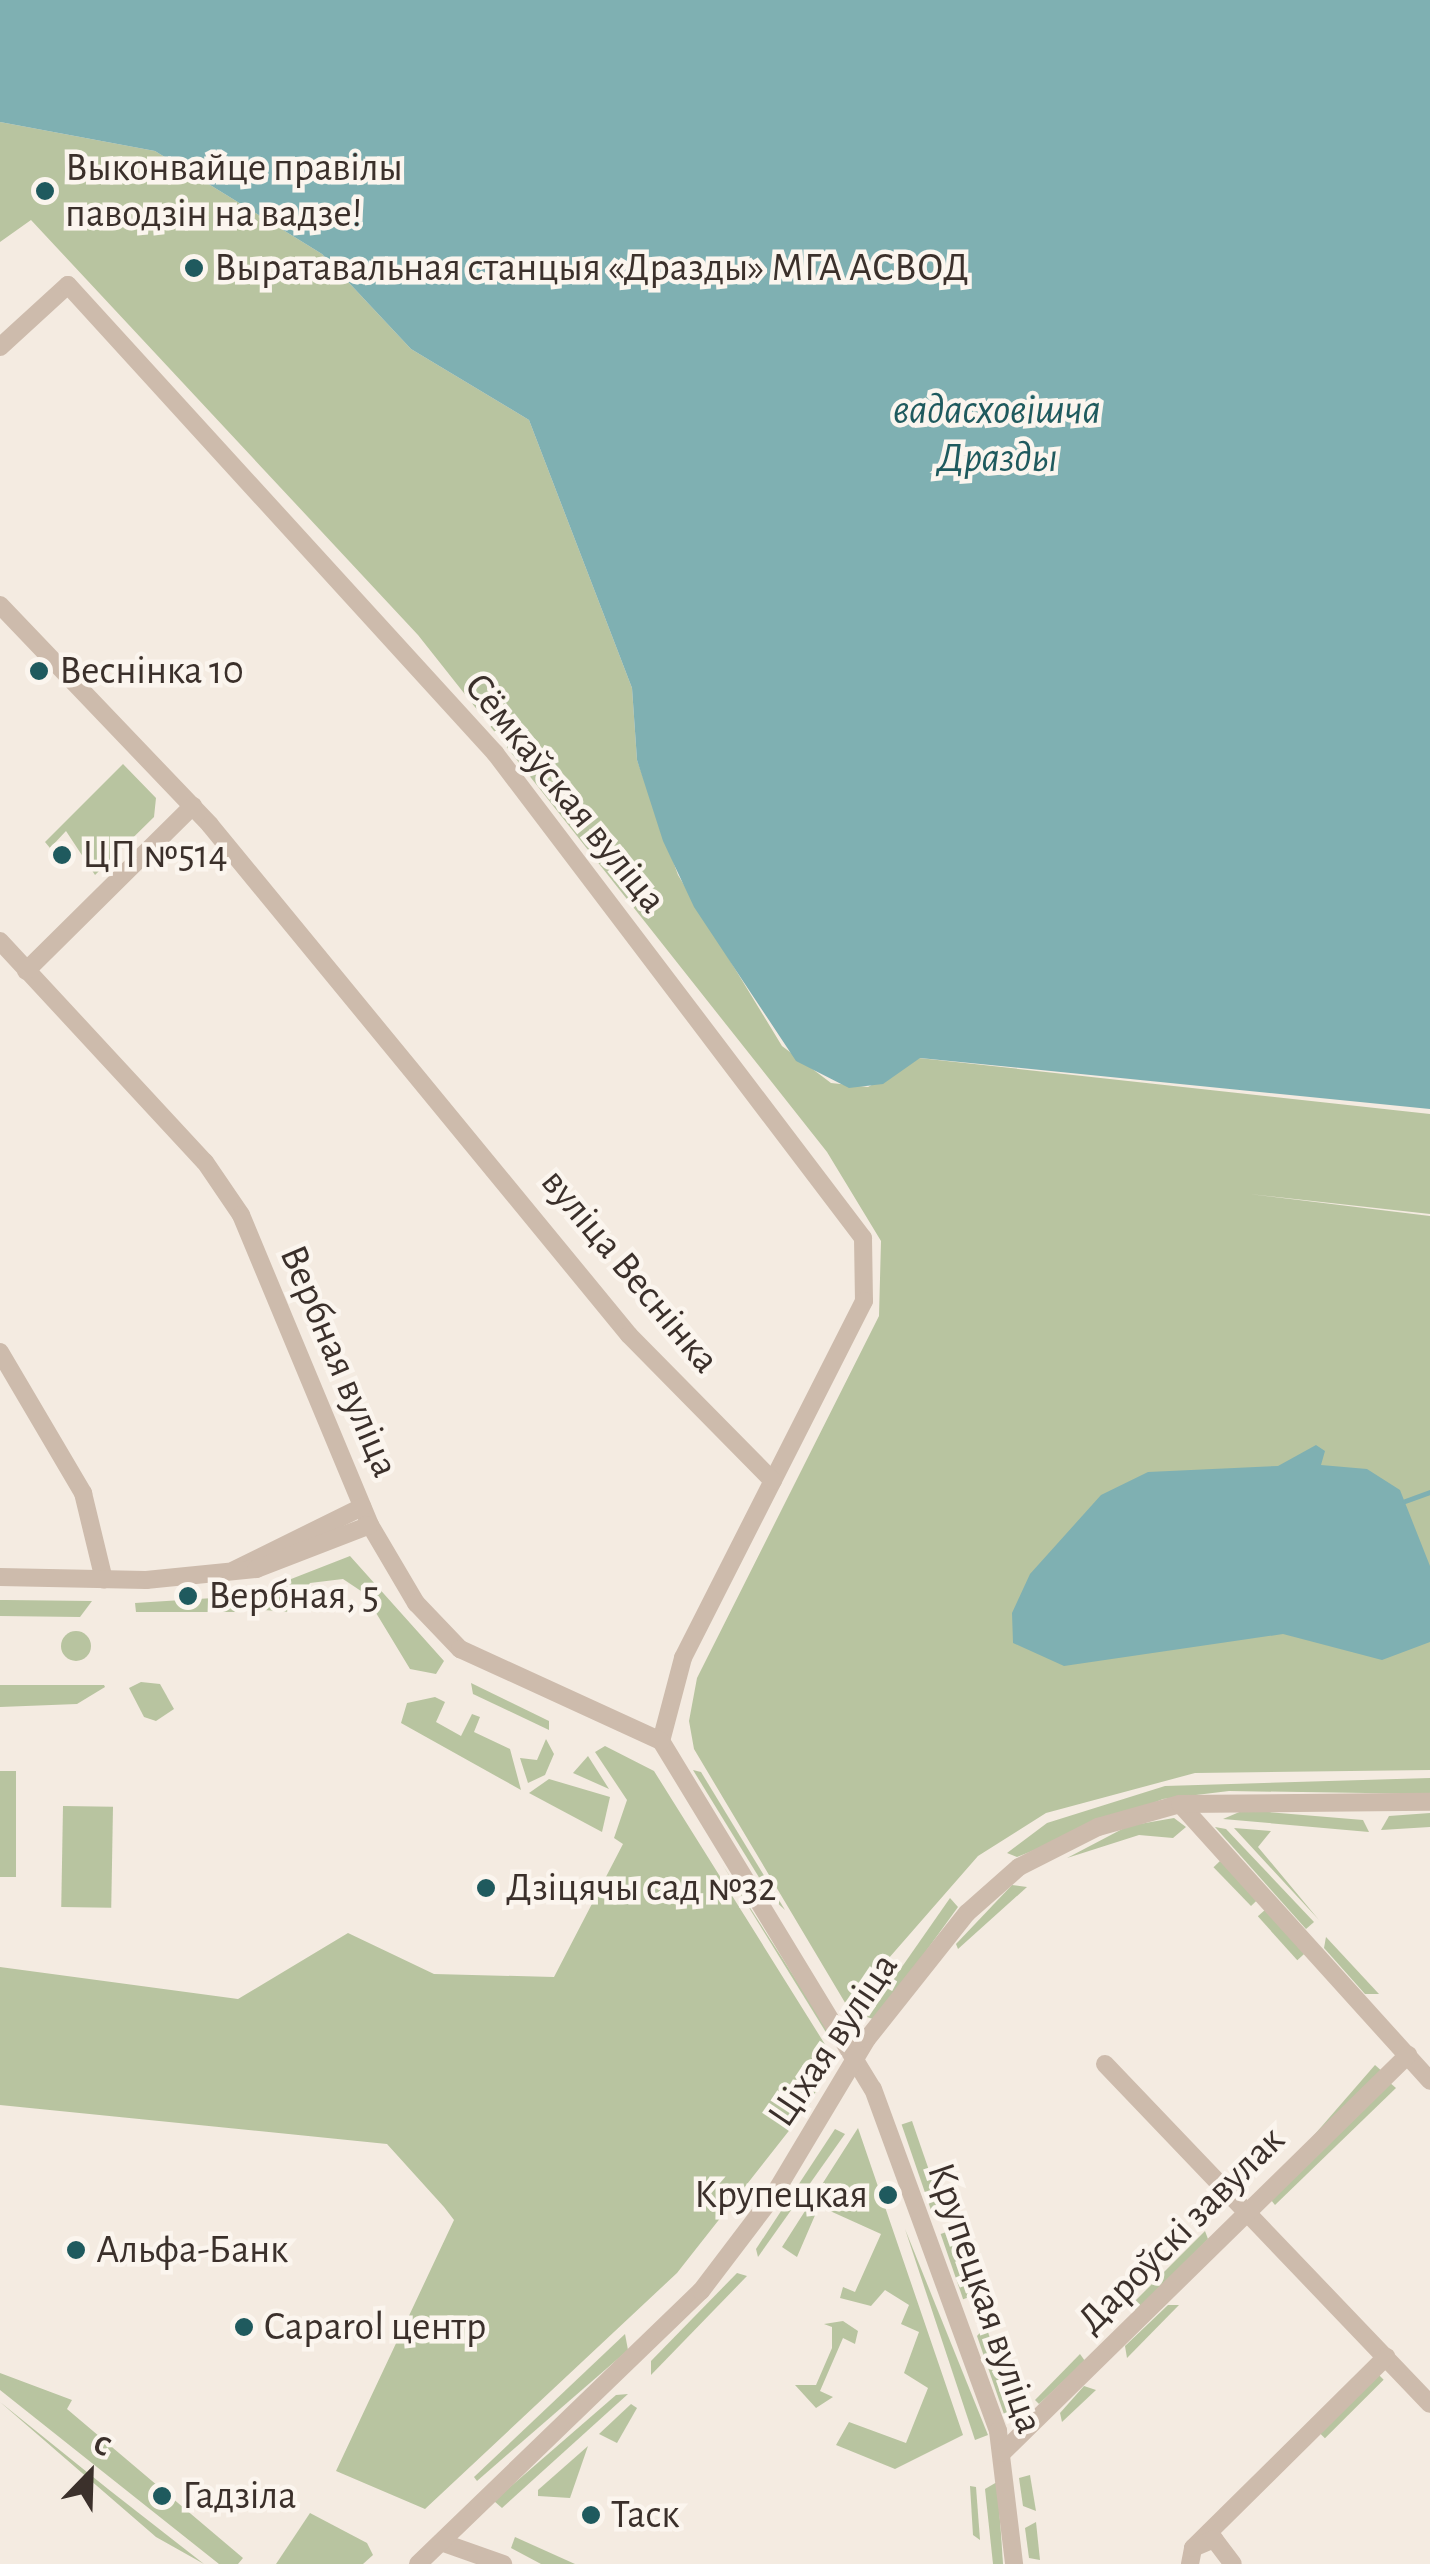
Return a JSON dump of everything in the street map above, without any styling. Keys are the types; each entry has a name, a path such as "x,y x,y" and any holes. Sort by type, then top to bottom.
{"street":[{"name":"Сёмкаўская вуліца","path":"0,347 68,285 495,753 852,1220 868,1253 864,1300 773,1481"},
{"name":"вуліца Веснінка","path":"0,605 192,806 628,1334 773,1481"},
{"path":"26,971 192,806"},
{"name":"Вербная вуліца","path":"0,941 205,1162 241,1215 370,1525 416,1603 460,1649 661,1741"},
{"path":"0,1352 83,1493 104,1580"},
{"path":"773,1481 673,1681 661,1741 712,1838 860,2061"},
{"path":"234,1570 362,1507"},
{"path":"0,1577 104,1580 234,1570 370,1525"},
{"name":"Ціхая вуліца","path":"418,2564 702,2291 947,1936 1019,1866 1098,1827 1180,1804 1430,1802"},
{"path":"1180,1804 1430,2080"},
{"name":"Дароўскі завулак","path":"1002,2453 1408,2055"},
{"name":"Крупецкая вуліца","path":"860,2061 1002,2453 1014,2564"},
{"path":"1105,2064 1430,2404"},
{"path":"1192,2556 1386,2357"},
{"path":"441,2542 503,2564"},
{"path":"1192,2556 1221,2542 1233,2564"}],"green space":[{"path":"0,122 155,151 322,254 411,349 529,420 632,688 637,760 678,875 782,1046 831,1083 868,1087 919,1058 1430,1114 1430,1214 1249,1194 1430,1216 1430,1770 1195,1773 1046,1813 978,1856 847,2006 694,1749 689,1721 697,1678 879,1316 881,1241 827,1152 418,635 31,220 0,242"},
{"path":"123,764 156,798 154,817 95,875 66,831 50,848 45,842"},
{"path":"350,1556 444,1661 436,1674 410,1669 364,1593 343,1579 310,1583 290,1612 250,1609 250,1595"},
{"path":"229,1597 235,1612 136,1612 135,1603"},
{"path":"0,1600 92,1601 80,1617 0,1616"},
{"path":"76,1631 87,1635 91,1646 87,1657 76,1661 65,1657 61,1646 65,1635"},
{"path":"141,1682 160,1684 174,1709 156,1721 144,1717 129,1688"},
{"path":"471,1683 549,1721 549,1730 473,1694"},
{"path":"0,1685 105,1687 77,1704 0,1707"},
{"path":"435,1697 445,1702 436,1722 461,1736 472,1714 480,1717 474,1732 510,1749 521,1790 401,1723 407,1703"},
{"path":"546,1739 554,1754 545,1775 528,1783 520,1758 537,1760"},
{"path":"605,1746 654,1771 826,2046 826,2069 810,2104 677,2273 425,2509 336,2471 454,2220 444,2207 387,2144 0,2105 0,1967 238,1999 348,1933 434,1974 554,1977 623,1844 614,1838 627,1800 595,1752"},
{"path":"588,1756 609,1789 573,1773"},
{"path":"693,1770 701,1772 785,1910 771,1897"},
{"path":"0,1771 16,1771 16,1877 0,1877"},
{"path":"1430,1778 1430,1794 1229,1791 1163,1799 1017,1857 1007,1853 1047,1823 1165,1786"},
{"path":"549,1779 610,1797 602,1832 529,1793"},
{"path":"63,1806 113,1807 111,1908 61,1907"},
{"path":"1244,1810 1363,1820 1369,1832 1223,1819"},
{"path":"1430,1813 1430,1827 1381,1830 1389,1816"},
{"path":"1174,1818 1186,1827 1173,1838 1139,1835 1067,1858 1128,1826"},
{"path":"1215,1827 1226,1829 1314,1922 1306,1929"},
{"path":"1234,1828 1271,1831 1258,1847 1319,1920"},
{"path":"1220,1861 1258,1900 1251,1906 1214,1867"},
{"path":"722,1864 829,2031 827,2034"},
{"path":"1012,1885 1027,1887 958,1949 956,1944"},
{"path":"950,1898 958,1907 876,2020 867,2017"},
{"path":"1266,1909 1305,1953 1297,1960 1258,1916"},
{"path":"1326,1937 1379,1994 1365,1994 1324,1948"},
{"path":"1375,2065 1382,2071 1318,2144 1311,2138"},
{"path":"1389,2082 1396,2088 1275,2205 1271,2200"},
{"path":"912,2121 941,2206 931,2210 902,2125"},
{"path":"858,2128 963,2435 895,2469 836,2445 849,2422 906,2443 928,2388 904,2373 919,2332 901,2324 909,2305 885,2290 871,2306 840,2298 843,2287 855,2292 881,2234 819,2206 797,2257 782,2247"},
{"path":"835,2129 845,2134 758,2257 756,2249"},
{"path":"905,2229 988,2435 975,2440"},
{"path":"952,2230 974,2295 963,2299 941,2234"},
{"path":"1205,2231 1208,2239 1138,2311 1128,2308"},
{"path":"737,2273 747,2276 651,2375 651,2361"},
{"path":"1168,2305 1179,2305 1127,2358 1125,2346"},
{"path":"843,2321 858,2331 855,2344 843,2338 820,2391 833,2397 816,2408 795,2385 816,2385 832,2348 832,2327 824,2324"},
{"path":"986,2326 1013,2408 1005,2417 977,2336"},
{"path":"625,2334 628,2350 477,2481 474,2477"},
{"path":"1080,2354 1085,2361 1039,2404 1035,2400"},
{"path":"0,2373 72,2400 67,2409 243,2558 238,2564 219,2564 0,2390"},
{"path":"1378,2374 1384,2380 1325,2438 1319,2433"},
{"path":"1084,2386 1096,2390 1062,2422 1060,2413"},
{"path":"628,2394 502,2508 494,2501 616,2395"},
{"path":"0,2402 108,2489 204,2564 156,2537"},
{"path":"631,2404 637,2408 617,2443 599,2434"},
{"path":"588,2446 570,2498 538,2496 538,2490"},
{"path":"1030,2475 1036,2511 1023,2506 1019,2478"},
{"path":"997,2482 1003,2564 993,2564 985,2489"},
{"path":"970,2486 976,2487 980,2540 973,2535"},
{"path":"310,2513 367,2543 373,2555 363,2564 276,2564"},
{"path":"1036,2522 1040,2560 1029,2558 1025,2528"},
{"path":"515,2537 575,2564 541,2564 511,2548"}],"water":[{"name":"вадасховішча Дразды","path":"0,0 1430,0 1430,1109 920,1058 883,1084 849,1088 796,1061 694,907 663,841 637,760 632,688 529,420 411,349 322,254 155,151 0,122"},
{"path":"1316,1445 1325,1451 1321,1465 1367,1469 1400,1490 1430,1566 1430,1642 1382,1660 1283,1634 1064,1666 1013,1643 1012,1613 1030,1574 1101,1495 1148,1472 1278,1466"}],"waterway":[{"path":"1405,1501 1430,1492"}],"place":[{"name":"Выконвайце правілы паводзін на вадзе!","path":"45,191"},
{"name":"Выратавальная станцыя «Дразды» МГА АСВОД","path":"194,268"},
{"name":"Веснінка 10","path":"39,671"},
{"name":"ЦП №514","path":"62,855"},
{"name":"Вербная, 5","path":"188,1596"},
{"name":"Дзіцячы сад №32","path":"486,1888"},
{"name":"Крупецкая","path":"888,2195"},
{"name":"Альфа-Банк","path":"76,2250"},
{"name":"Caparol центр","path":"244,2327"},
{"name":"Гадзіла","path":"162,2496"},
{"name":"Таск","path":"591,2515"}]}
